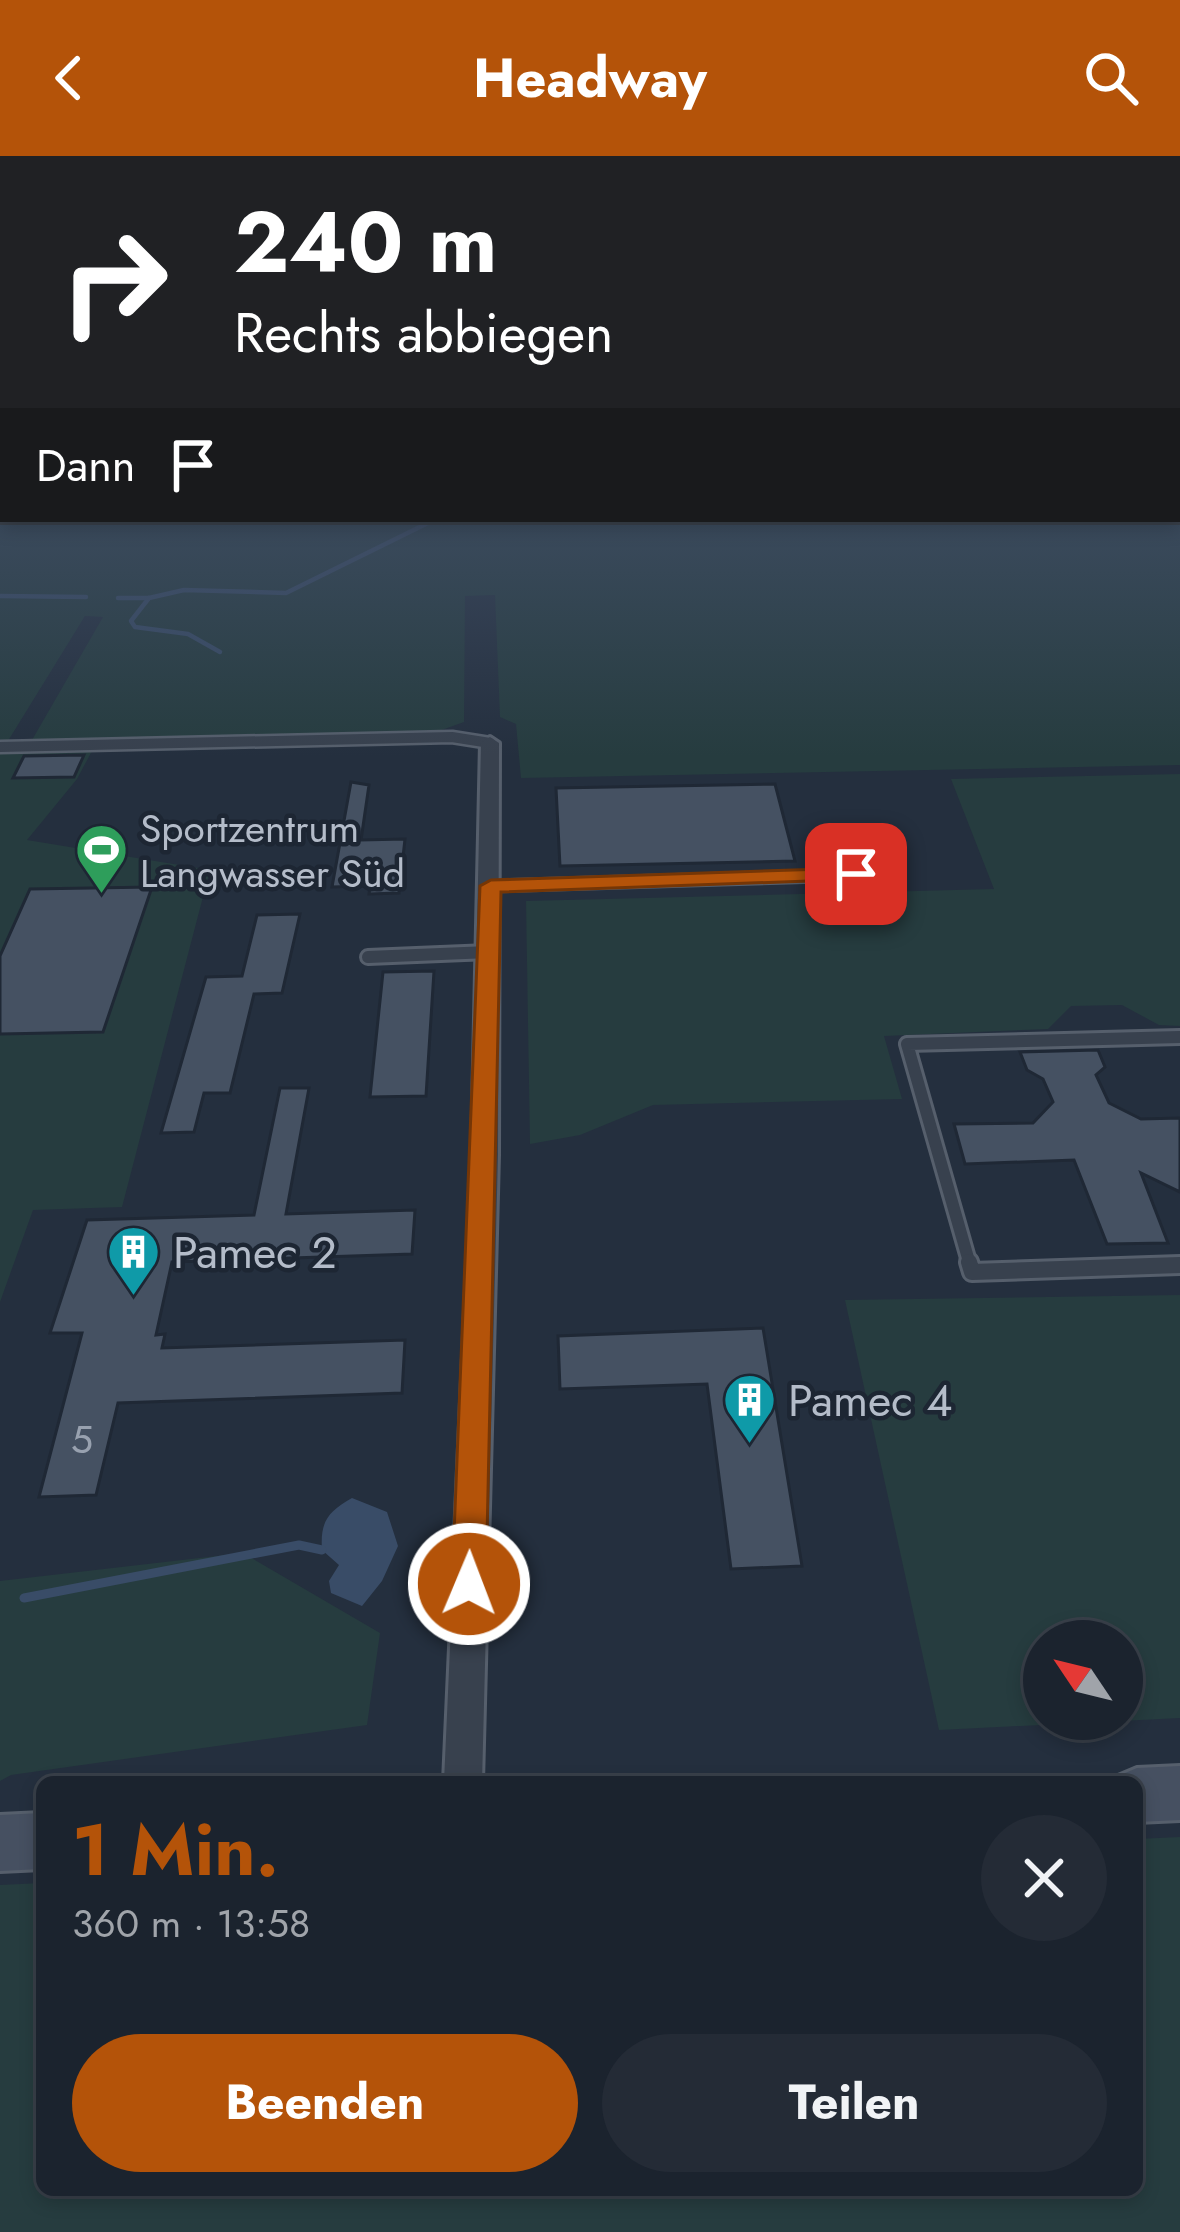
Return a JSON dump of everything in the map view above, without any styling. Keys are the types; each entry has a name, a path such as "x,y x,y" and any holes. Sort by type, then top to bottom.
{"main road":[{"path":"1143,1795 1180,1793"},
{"path":"0,1843 36,1841"}],"street":[{"path":"463,1776 491,886 490,743"}],"lane":[{"path":"0,747 452,737 490,743"},
{"path":"491,886 856,874"},
{"path":"368,957 489,952"},
{"path":"1180,1037 907,1045 972,1272 1180,1265"}],"green space":[{"path":"0,562 1180,562 1180,765 521,778 516,724 500,717 495,595 465,596 464,722 436,732 32,740 103,617 85,616 3,749 93,749 77,779 27,840 210,870 122,1207 33,1210 0,1302"},
{"path":"1180,774 1180,1026 1159,1025 1122,1005 1071,1006 1048,1029 884,1036 902,1099 653,1105 580,1135 530,1144 526,901 994,889 951,779"},
{"path":"1180,1295 1180,1718 1143,1720 1143,1620 1023,1620 1023,1726 939,1730 845,1300"},
{"path":"243,1553 380,1633 367,1725 11,1775 0,1781 0,1581"},
{"path":"1180,1837 1180,2232 0,2232 0,1885 36,1883 36,2196 1143,2196 1143,1839"}],"water":[{"path":"352,1498 387,1512 398,1546 382,1581 362,1606 331,1593 329,1581 339,1565 322,1550 327,1518"}],"building":[{"path":"84,755 74,777 13,778 24,756"},
{"path":"351,782 369,785 361,840 405,839 399,893 369,894 370,886 332,887"},
{"path":"775,784 795,861 560,866 556,788"},
{"path":"152,887 103,1032 0,1034 0,956 30,889"},
{"path":"300,914 282,993 254,994 230,1093 204,1093 194,1132 161,1133 206,977 242,976 257,915"},
{"path":"434,971 426,1096 370,1097 383,972"},
{"path":"1098,1050 1105,1067 1096,1075 1109,1103 1141,1119 1180,1118 1180,1192 1141,1173 1168,1243 1107,1244 1074,1160 965,1164 954,1124 1033,1123 1053,1102 1043,1079 1027,1070 1020,1052"},
{"path":"280,1088 309,1088 286,1214 415,1210 412,1254 172,1262 156,1335 165,1334 162,1348 405,1340 402,1393 118,1403 96,1495 39,1497 82,1333 50,1333 87,1220 254,1215"},
{"name":"Pamec 4","path":"763,1328 802,1566 731,1569 707,1384 560,1389 558,1336"}],"waterway":[{"path":"149,598 184,590 286,593 349,562"},
{"path":"0,596 86,597"},
{"path":"118,598 149,598"},
{"path":"149,598 131,621 135,627 188,634 220,652"},
{"path":"24,1598 299,1545 322,1550"}],"place":[{"name":"Sportzentrum Langwasser Süd","path":"101,896"},
{"name":"Pamec 2","path":"134,1298"},
{"name":"Pamec 4","path":"749,1446"}],"route":[{"path":"469,1584 491,886 856,874"}]}
